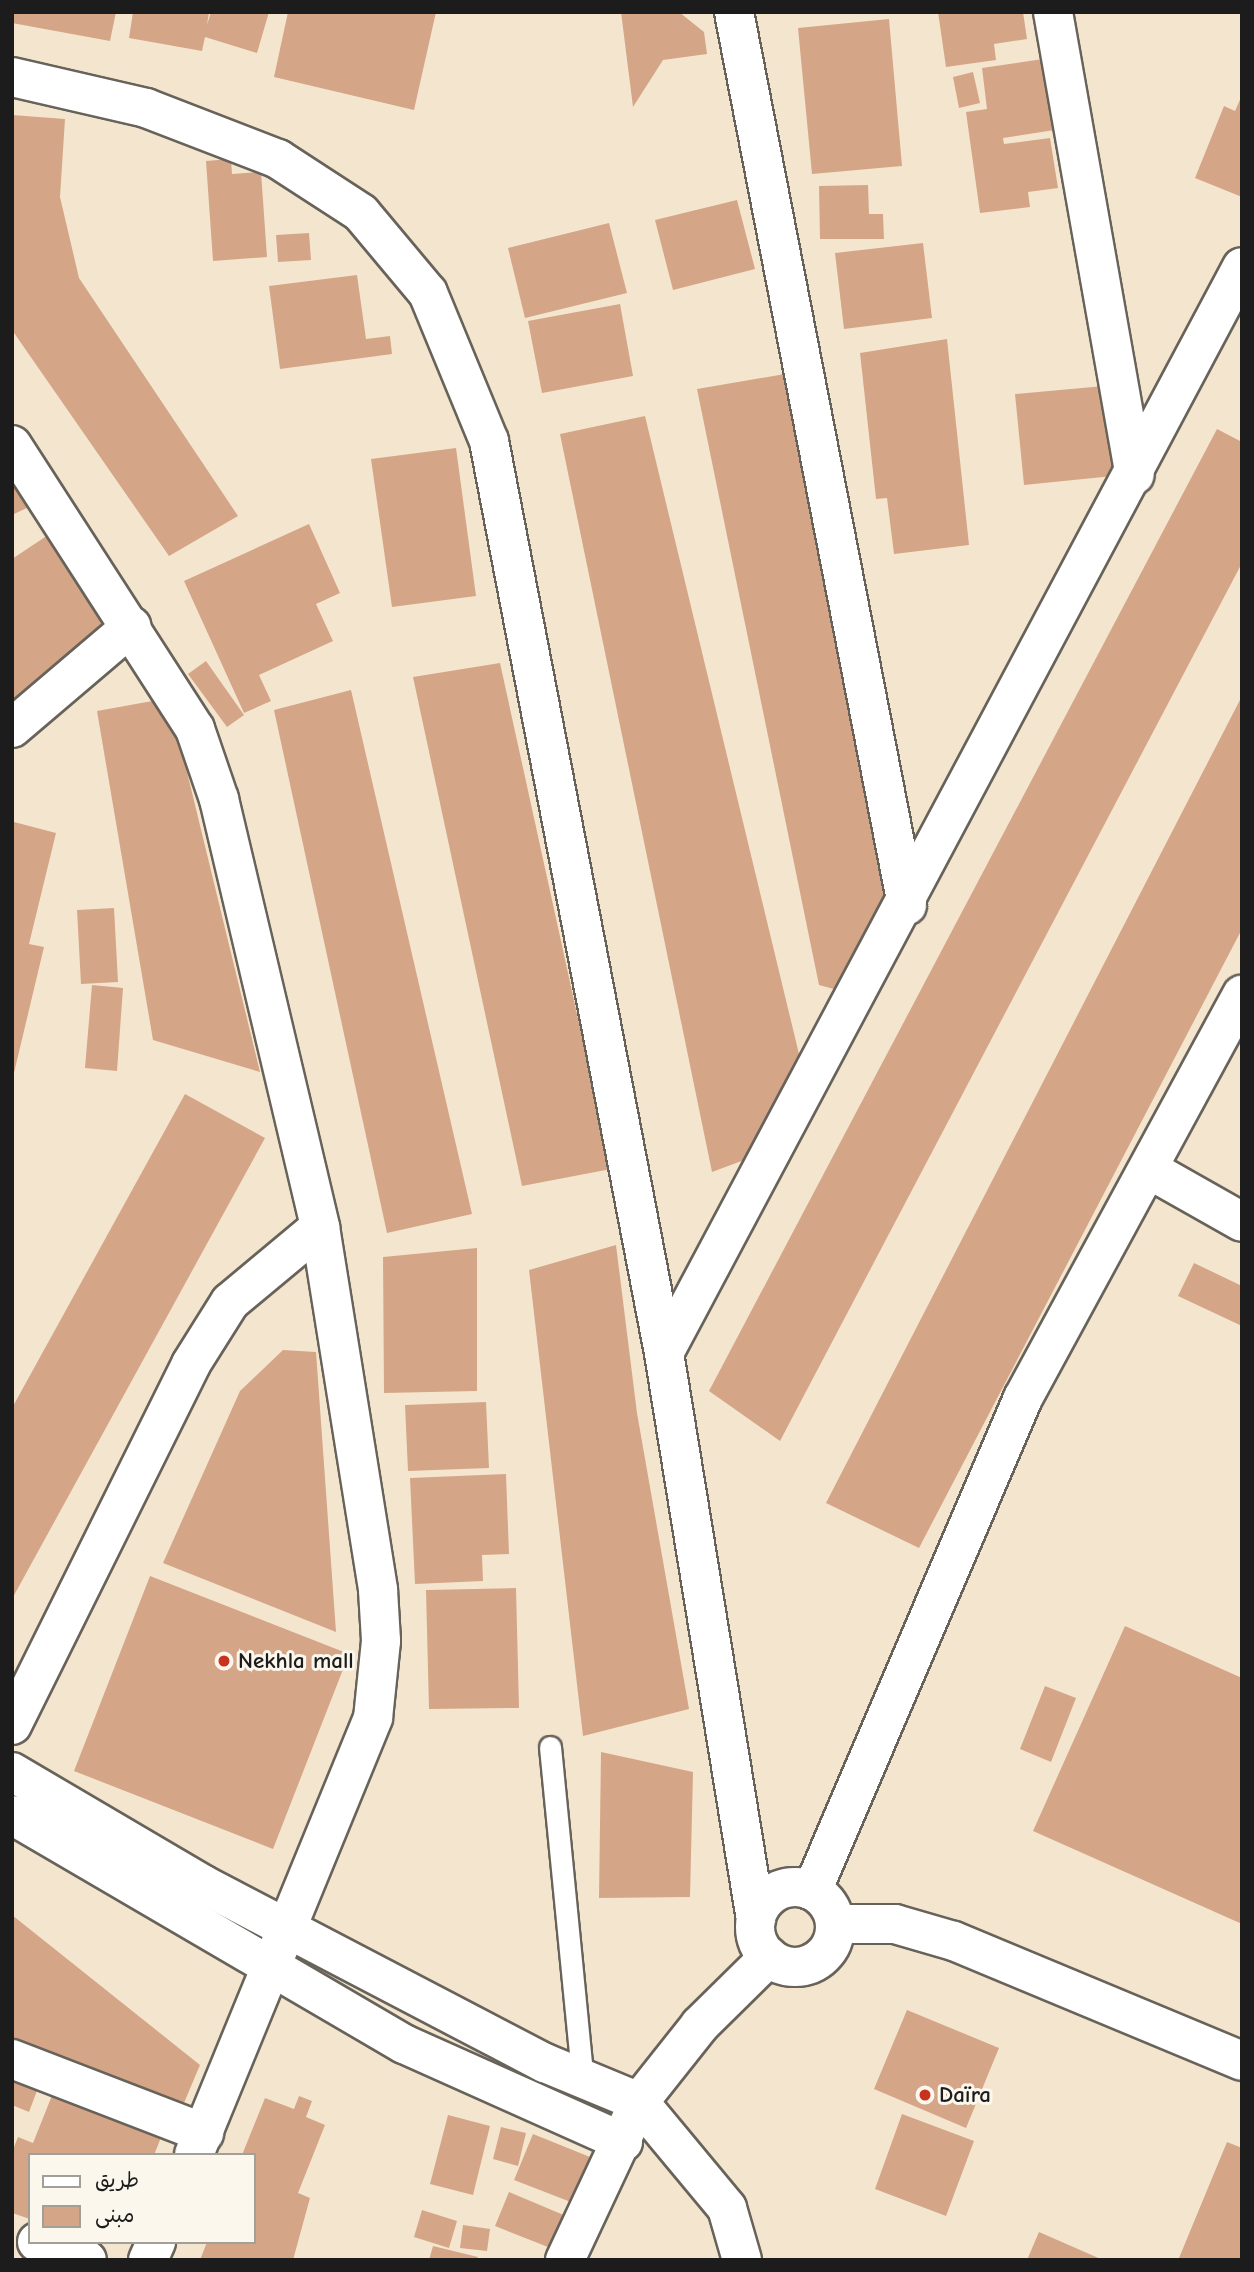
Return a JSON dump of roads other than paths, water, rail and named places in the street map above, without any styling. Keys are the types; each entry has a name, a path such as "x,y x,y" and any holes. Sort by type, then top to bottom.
{"street":[{"path":"734,12 907,905"},
{"path":"1053,12 1135,475"},
{"path":"12,77 146,108 278,159 361,213 428,293 489,441 664,1353 758,1942 769,1957 792,1967 819,1960 835,1924"},
{"path":"664,1353 907,905 1242,267"},
{"path":"12,445 132,626 195,729 219,799 320,1227 381,1641 373,1718 355,1773 267,1966 199,2144 12,2059"},
{"path":"12,727 132,626"},
{"path":"812,1891 1023,1398 1152,1171 1242,995"},
{"path":"1152,1171 1242,1222"},
{"path":"12,1725 191,1364 230,1302 320,1227"},
{"path":"12,1772 285,1927 583,2081 639,2102 727,2208 742,2260"},
{"path":"12,1815 404,2044 623,2142 693,2165"},
{"path":"756,1920 781,1889 812,1891"},
{"path":"812,1891 835,1924"},
{"path":"835,1924 895,1924 954,1941 1242,2061"},
{"path":"565,2260 623,2142 639,2102 700,2025 769,1957"},
{"path":"43,2244 87,2260"},
{"path":"148,2260 155,2244"}],"lane":[{"path":"550,1747 583,2081"}],"place":[{"name":"Nekhla mall","path":"224,1661"},
{"name":"Daïra","path":"925,2095"}]}
